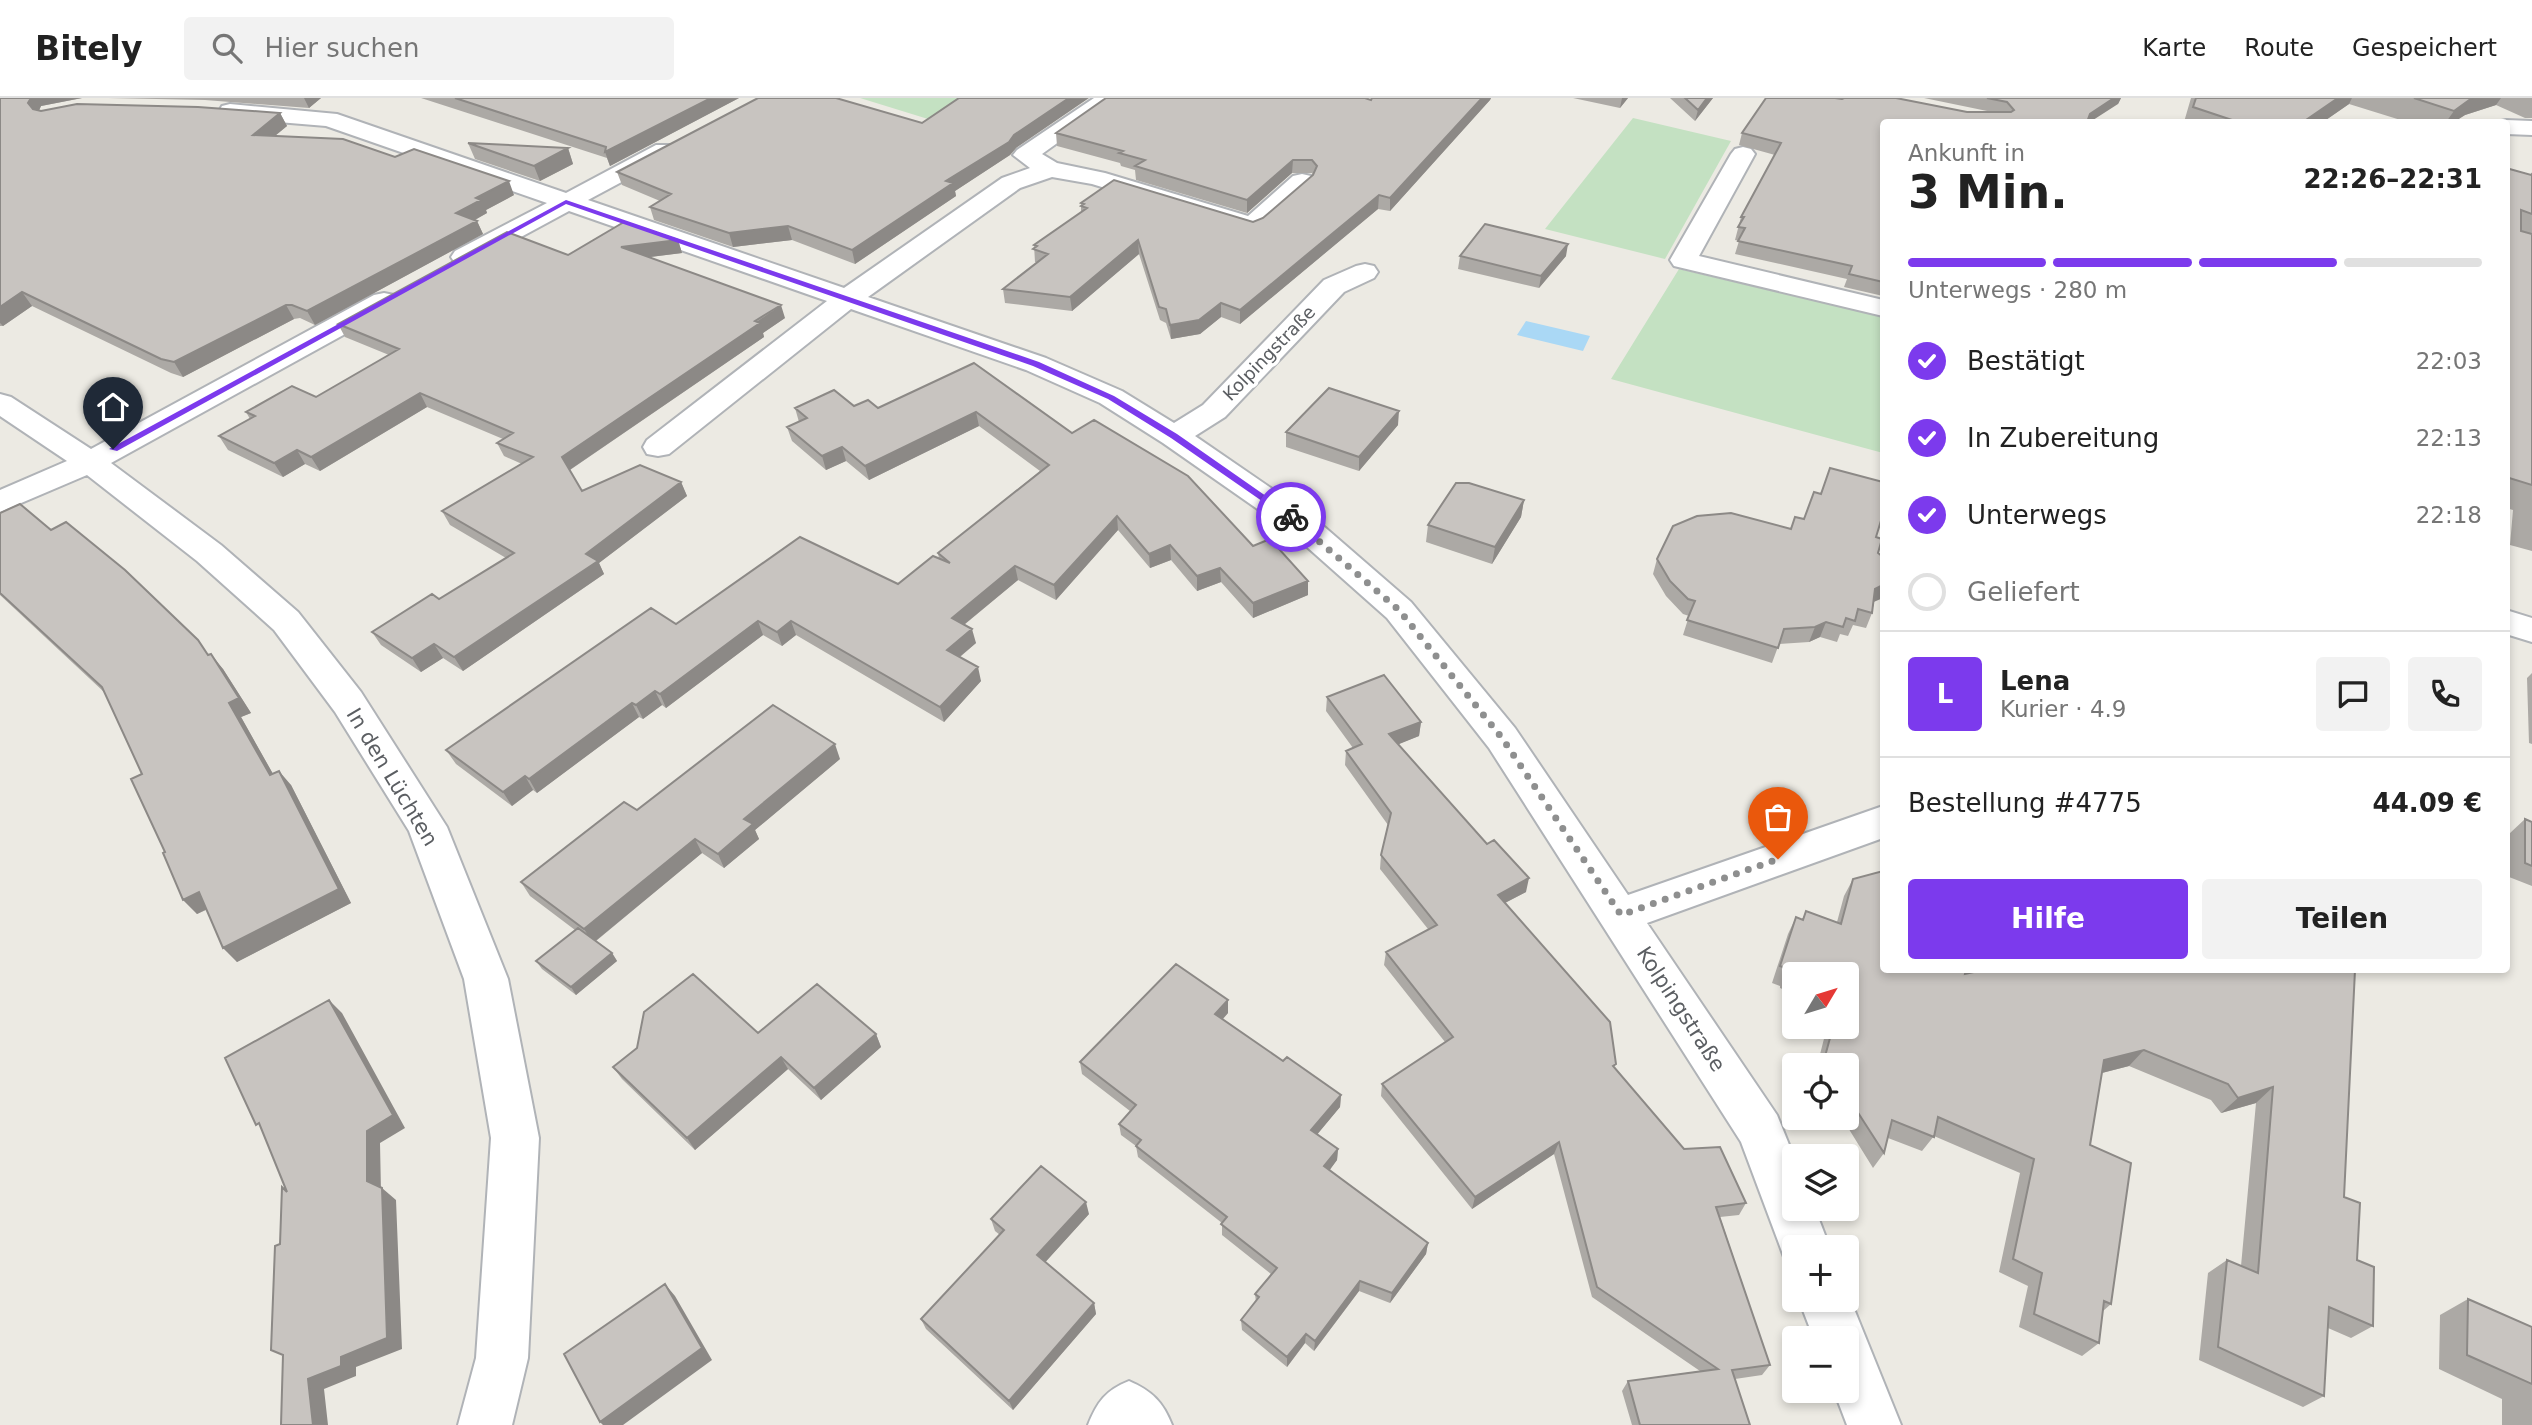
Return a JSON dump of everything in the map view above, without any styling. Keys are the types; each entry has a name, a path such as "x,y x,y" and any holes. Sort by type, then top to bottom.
{"street":[{"path":"1109,98 1026,155 1051,169 1096,178 1252,225 1302,181"},
{"path":"329,119 358,102"},
{"name":"Kolpingstraße","path":"213,104 329,119 1036,364 1111,397 1174,436 1301,524 1399,610 1502,738 1621,915 1760,1131 1800,1235"},
{"path":"2510,127 2532,128"},
{"path":"441,270 688,137"},
{"path":"1743,154 1682,260 1880,307"},
{"path":"659,447 847,299 1011,183 1051,169"},
{"name":"Kolpingstraße","path":"1174,436 1214,411 1334,286 1365,272"},
{"path":"0,502 90,462 406,289"},
{"name":"In den Lüchten","path":"0,403 90,462 209,553 286,621 348,702 427,827 486,979 515,1138 502,1358 485,1425"},
{"path":"2510,623 2532,629"},
{"path":"1621,915 1880,823"},
{"path":"1859,1387 1874,1425"},
{"path":"1115,1425 1129,1408 1145,1425"}],"green space":[{"path":"860,98 980,98 941,123"},
{"path":"1633,118 1731,141 1665,259 1545,229"},
{"path":"1679,269 1880,316 1880,452 1611,379"}],"water":[{"path":"1526,321 1590,336 1583,351 1517,335"}],"building":[{"path":"0,98 31,98 28,103 33,109 41,111 77,104 198,107 280,113 253,135 343,139 395,157 414,149 509,181 476,198 481,200 456,213 477,221 307,311 286,305 174,362 161,359 22,292 0,307"},
{"path":"455,98 711,98 605,152 606,147"},
{"path":"758,98 836,98 922,123 959,98 1069,98 1014,135 1009,142 946,181 953,183 852,250 788,226 729,233 650,207 671,194 617,172"},
{"path":"1106,98 1482,98 1390,198 1379,195 1240,310 1221,303 1199,320 1170,325 1166,309 1159,307 1138,240 1070,297 1003,289 1048,254 1033,249 1037,246 1034,245 1087,208 1081,206 1084,204 1081,203 1114,180 1253,222 1263,218 1313,175 1317,166 1312,160 1293,160 1247,200 1135,166 1145,160 1119,153 1123,151 1056,133"},
{"path":"1685,98 1707,98 1698,110"},
{"path":"1766,98 1896,98 1967,112 2011,112 2014,110 2007,102 1987,98 2114,98 2090,114 2088,119 1880,119 1880,281 1849,274 1852,266 1738,241 1745,228 1738,227 1744,217 1741,217 1781,143 1742,133"},
{"path":"2196,98 2338,98 2307,119 2229,119 2193,107"},
{"path":"2414,98 2472,98 2454,111"},
{"path":"468,143 568,148 534,166"},
{"path":"2510,169 2532,174 2532,214 2521,210 2521,231 2532,234 2532,485 2510,478"},
{"path":"624,222 678,240 621,247 781,305 755,321 760,323 562,457 582,491 640,465 681,482 586,554 598,561 454,657 434,644 412,658 372,632 432,594 439,599 514,553 442,511 533,457 497,443 513,433 420,393 311,457 297,450 274,463 219,436 255,416 246,412 292,386 316,397 399,349 338,324 507,232 568,255"},
{"path":"1485,224 1568,244 1541,276 1460,256"},
{"path":"974,363 1072,433 1094,420 1188,476 1253,546 1270,539 1308,581 1253,603 1220,568 1197,576 1170,545 1149,554 1117,516 1054,585 1015,566 952,618 972,629 947,650 978,667 940,707 791,621 777,632 758,621 660,694 655,691 636,705 632,703 529,779 525,776 503,792 446,750 651,608 676,624 800,537 898,584 933,556 950,563 938,553 1049,465 976,412 865,466 842,447 822,456 787,427 807,418 795,408 834,390 854,406 868,400 878,408"},
{"path":"1329,388 1399,411 1359,457 1286,432"},
{"path":"1830,468 1880,481 1880,524 1876,537 1880,538 1880,586 1875,589 1872,613 1858,609 1855,621 1846,618 1843,627 1826,622 1815,627 1784,629 1778,648 1687,620 1695,601 1688,599 1670,581 1657,559 1673,526 1697,516 1731,513 1791,529 1795,517 1804,519 1814,492 1821,494"},
{"path":"1456,483 1469,483 1524,500 1495,547 1428,525"},
{"path":"20,504 51,530 66,522 125,570 198,640 208,655 211,654 239,698 229,703 270,775 279,771 339,889 223,948 199,892 183,900 163,853 165,852 131,779 142,774 102,687 0,593 0,513"},
{"path":"1384,675 1421,722 1389,734 1487,844 1494,840 1529,878 1498,895 1610,1022 1616,1064 1613,1066 1684,1149 1720,1147 1746,1203 1716,1207 1770,1365 1732,1370 1750,1425 1640,1425 1628,1381 1718,1369 1597,1287 1559,1142 1475,1197 1382,1084 1453,1037 1386,952 1437,925 1381,855 1391,813 1346,751 1362,744 1327,697"},
{"path":"773,705 835,744 744,819 753,824 718,854 695,839 584,929 521,882 624,802 637,810"},
{"path":"2525,819 2532,822 2532,866 2525,863"},
{"path":"1880,872 1880,973 2355,973 2344,1197 2360,1203 2357,1260 2374,1267 2373,1326 2329,1307 2324,1396 2218,1347 2227,1260 2258,1273 2273,1087 2238,1098 2228,1084 2144,1050 2104,1060 2090,1145 2131,1163 2111,1304 2104,1301 2099,1343 2034,1314 2042,1273 2013,1259 2034,1159 1938,1117 1934,1137 1892,1120 1884,1153 1859,1114 1859,1053 1826,1053 1829,1040 1859,1039 1859,962 1782,962 1780,966 1796,917 1803,920 1806,911 1841,924 1853,879"},
{"path":"578,928 612,953 571,987 536,961"},
{"path":"1176,964 1228,1000 1215,1014 1283,1061 1287,1057 1341,1095 1311,1130 1338,1149 1324,1166 1428,1243 1392,1293 1360,1281 1315,1341 1306,1334 1287,1357 1241,1320 1259,1297 1255,1294 1277,1268 1221,1224 1227,1217 1136,1146 1141,1140 1119,1124 1136,1105 1080,1062"},
{"path":"693,974 758,1033 817,984 876,1034 814,1088 781,1057 687,1138 613,1067 637,1048 644,1012"},
{"path":"329,1000 393,1115 367,1131 367,1181 382,1188 387,1338 341,1357 341,1366 308,1379 313,1425 281,1425 283,1355 271,1350 275,1246 280,1244 282,1187 287,1192 259,1123 256,1125 225,1058"},
{"path":"1041,1166 1086,1202 1037,1255 1094,1303 1009,1401 921,1319 1004,1230 991,1219"},
{"path":"665,1284 702,1348 600,1422 564,1354"},
{"path":"2468,1299 2532,1327 2532,1384 2467,1355"}],"way so far":[{"path":"1291,517 1399,610 1502,738 1621,915 1778,859"}],"route":[{"path":"113,449 566,202 1036,364 1111,397 1174,436 1291,517"}]}
